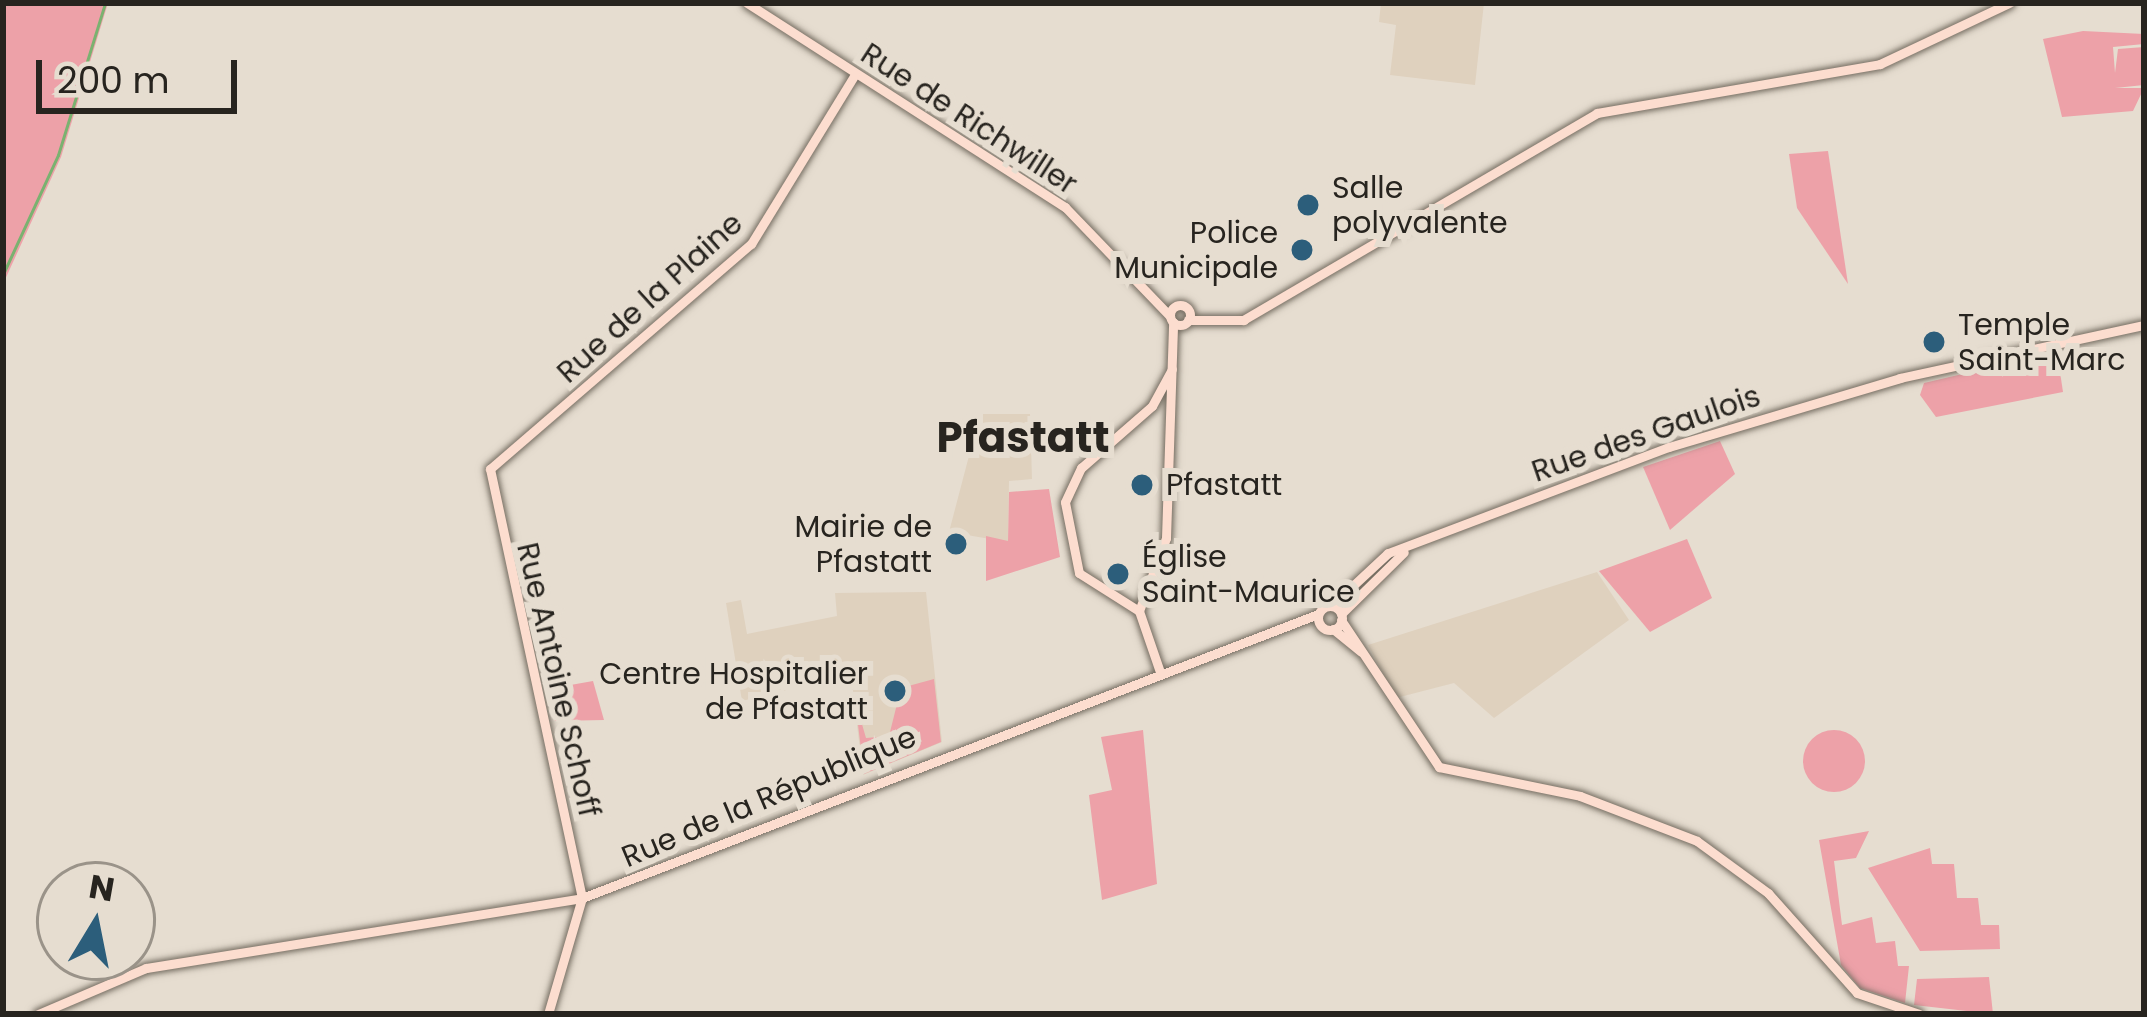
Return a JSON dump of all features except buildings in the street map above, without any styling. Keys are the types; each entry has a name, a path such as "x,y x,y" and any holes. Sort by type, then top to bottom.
{"main road":[{"name":"Rue de Richwiller","path":"747,3 1065,207 1180,317"},
{"path":"1160,672 1139,611 1166,538 1172,369 1180,317 1265,317 1338,264 1597,113 1880,64 2009,3"},
{"name":"Rue de la Plaine","path":"488,474 751,244 855,74"},
{"name":"Rue des Gaulois","path":"1318,614 1364,569 1412,546 1689,441 1900,378 2144,325"},
{"path":"1139,611 1079,572 1065,502 1081,468 1146,412 1172,369"},
{"name":"Rue Antoine Schoff","path":"488,474 582,898"},
{"name":"Rue des Gaulois","path":"1334,623 1361,582 1412,546"},
{"path":"1331,606 1334,623"},
{"path":"1318,614 1334,623"},
{"name":"Rue de la République","path":"1306,624 1318,614"},
{"name":"Rue de la République","path":"38,1014 96,982 319,934 582,898 1160,672 1306,624 1334,623 1363,653 1439,766 1580,796 1697,841 1768,893 1848,986 1919,1014"},
{"path":"1147,677 1149,650"},
{"path":"548,1014 582,898"}],"shaded area":[{"path":"3,3 108,3 61,157 3,284"},
{"path":"1381,3 1484,3 1475,85 1390,75 1396,25 1379,22"},
{"path":"2083,31 2144,34 2144,44 2113,47 2115,73 2118,49 2144,47 2144,85 2115,88 2144,88 2133,111 2062,117 2043,39"},
{"path":"1828,151 1848,284 1797,208 1789,154"},
{"path":"2057,352 2063,392 1936,417 1920,395 1924,383"},
{"path":"980,414 1030,414 1032,479 1009,481 1008,542 949,532"},
{"path":"1720,441 1735,474 1670,530 1643,467"},
{"path":"1049,489 1060,557 986,581 986,536 1008,541 1009,492"},
{"path":"1687,539 1712,598 1650,632 1599,571"},
{"path":"1597,572 1629,620 1494,718 1454,683 1396,698 1368,645"},
{"name":"Centre Hospitalier de Pfastatt","path":"926,592 942,742 863,775 851,674 742,701 726,603 741,600 747,634 837,616 835,593"},
{"path":"934,679 941,742 864,774 855,700 866,738 889,736 901,688"},
{"path":"593,681 604,720 555,721 548,689"},
{"path":"1143,730 1157,884 1102,900 1089,795 1112,790 1101,737"},
{"path":"1834,730 1856,739 1865,761 1856,783 1834,792 1812,783 1803,761 1812,739"},
{"path":"1869,831 1856,858 1834,861 1842,925 1872,917 1876,943 1895,941 1898,966 1909,966 1905,1003 1860,988 1841,965 1819,840"},
{"path":"1930,848 1932,864 1954,864 1957,898 1978,898 1981,925 1999,925 2000,949 1920,951 1868,868"},
{"path":"1989,977 1993,1014 1914,1005 1917,979"}],"waterway":[{"path":"3,274 58,155 105,3"}],"place":[{"name":"Salle polyvalente","path":"1308,205"},
{"name":"Police Municipale","path":"1302,250"},
{"name":"Temple Saint-Marc","path":"1934,342"},
{"name":"Pfastatt","path":"1142,485"},
{"name":"Mairie de Pfastatt","path":"956,544"},
{"name":"Église Saint-Maurice","path":"1118,574"},
{"name":"Centre Hospitalier de Pfastatt","path":"895,691"}],"district":[{"name":"Pfastatt","path":"1023,438"}]}
